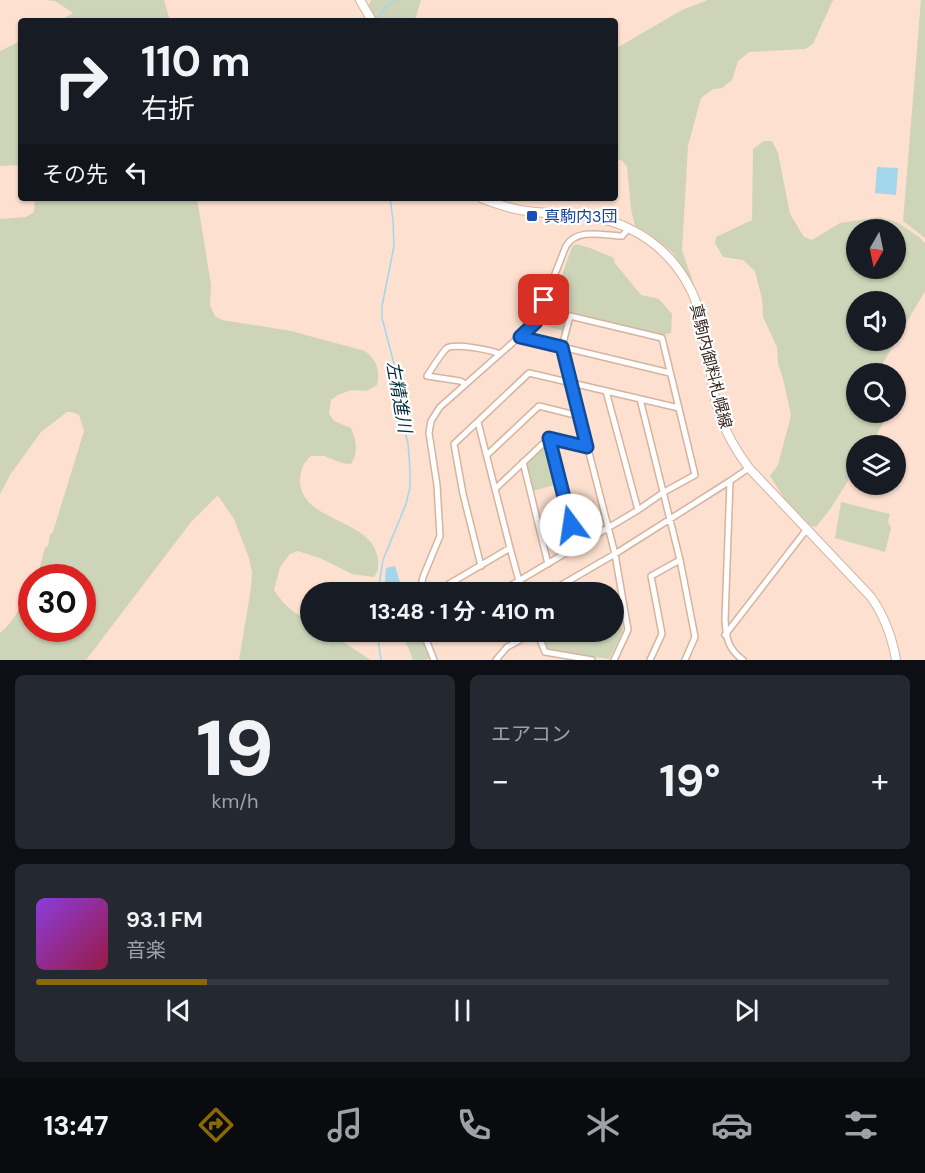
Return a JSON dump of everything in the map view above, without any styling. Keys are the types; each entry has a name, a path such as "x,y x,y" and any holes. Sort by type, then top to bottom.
{"main road":[{"path":"360,0 370,18"},
{"name":"真駒内御料札幌線","path":"488,201 521,210 598,219 628,228 644,237 678,267 692,289 702,320 720,415 733,445 749,468 872,597 889,630 896,660"}],"street":[{"path":"422,582 440,536 437,486 429,433 431,421 440,407 536,322 569,241 588,233 622,236 628,228"},
{"path":"478,422 518,581 577,547 608,528 638,510 664,492 695,476 662,338 570,316 562,347 572,382 579,416 608,528 615,554 627,630 614,660"},
{"path":"520,337 670,373"},
{"path":"466,384 428,376 447,348 454,346 500,354"},
{"path":"481,566 463,494 454,444 529,373 679,408"},
{"path":"606,391 638,510"},
{"path":"640,399 680,560 695,638 685,660"},
{"path":"487,455 539,406 579,416"},
{"path":"549,438 587,447"},
{"path":"495,489 549,438"},
{"path":"549,438 577,547"},
{"path":"523,462 548,564"},
{"path":"567,582 615,554 749,468"},
{"path":"729,482 725,635 731,648 743,660"},
{"path":"725,635 807,529"},
{"path":"453,582 510,548"},
{"path":"650,660 662,634 651,576 680,560"},
{"path":"427,642 434,660"},
{"path":"496,660 507,647 517,642"},
{"path":"540,642 545,652 542,660"},
{"path":"545,652 591,660"}],"green space":[{"path":"47,0 164,0 169,18 64,18 73,13 55,1"},
{"path":"371,0 421,0 415,18 369,18"},
{"path":"708,0 833,0 813,44 805,49 749,52 738,61 732,80 722,88 713,89 701,98 688,146 682,250 694,285 673,253 635,226 627,166 618,160 618,47 682,10"},
{"path":"921,0 925,0 925,238 906,223 906,219 903,219"},
{"path":"18,42 18,165 0,166 0,51"},
{"path":"764,141 772,141 778,153 790,214 804,237 812,240 840,223 846,222 846,279 906,279 906,228 925,243 925,291 906,324 906,291 846,291 846,351 890,351 883,363 846,363 846,423 883,423 877,435 846,435 846,484 816,527 811,526 788,504 770,476 778,465 791,415 778,363 777,347 763,317 762,299 755,271 743,260 723,257 715,243 716,237 752,220 753,149"},
{"path":"35,201 197,201 211,285 210,305 215,316 222,320 291,331 365,351 372,358 378,370 377,385 366,391 351,390 331,400 329,414 334,421 351,428 356,446 354,460 351,464 324,456 311,456 303,466 300,480 303,494 311,504 362,534 371,543 378,558 377,572 374,577 352,574 322,559 298,551 290,554 280,567 274,590 300,616 300,642 343,642 371,660 239,660 252,572 234,519 217,496 191,522 86,660 0,660 0,633 18,610 18,642 96,642 96,564 41,564 53,532 84,431 79,415 67,412 41,432 10,475 0,494 0,219 26,217 34,212"},
{"path":"576,244 614,258 614,262 641,295 659,299 672,314 671,333 663,335 568,312 563,331 544,325 572,247"},
{"path":"545,445 548,447 558,484 533,491 526,463"},
{"path":"841,502 890,514 888,522 891,528 885,552 835,538"},
{"path":"406,642 423,642 430,658 413,660"},
{"path":"545,642 618,642 609,659 548,650"}],"water":[{"path":"877,167 898,168 896,195 875,193"},
{"path":"395,566 400,582 385,582 386,568"}],"waterway":[{"name":"左精進川","path":"377,18 396,0"},
{"name":"左精進川","path":"380,582 383,560 406,504 410,487 408,443 399,412 397,375 382,318 382,306 394,246 390,201"},
{"name":"左精進川","path":"378,642 381,660"}],"place":[{"name":"真駒内3団","path":"532,216"}],"route":[{"path":"544,300 536,322 520,337 562,347 572,382 587,447 549,438 571,525"}]}
